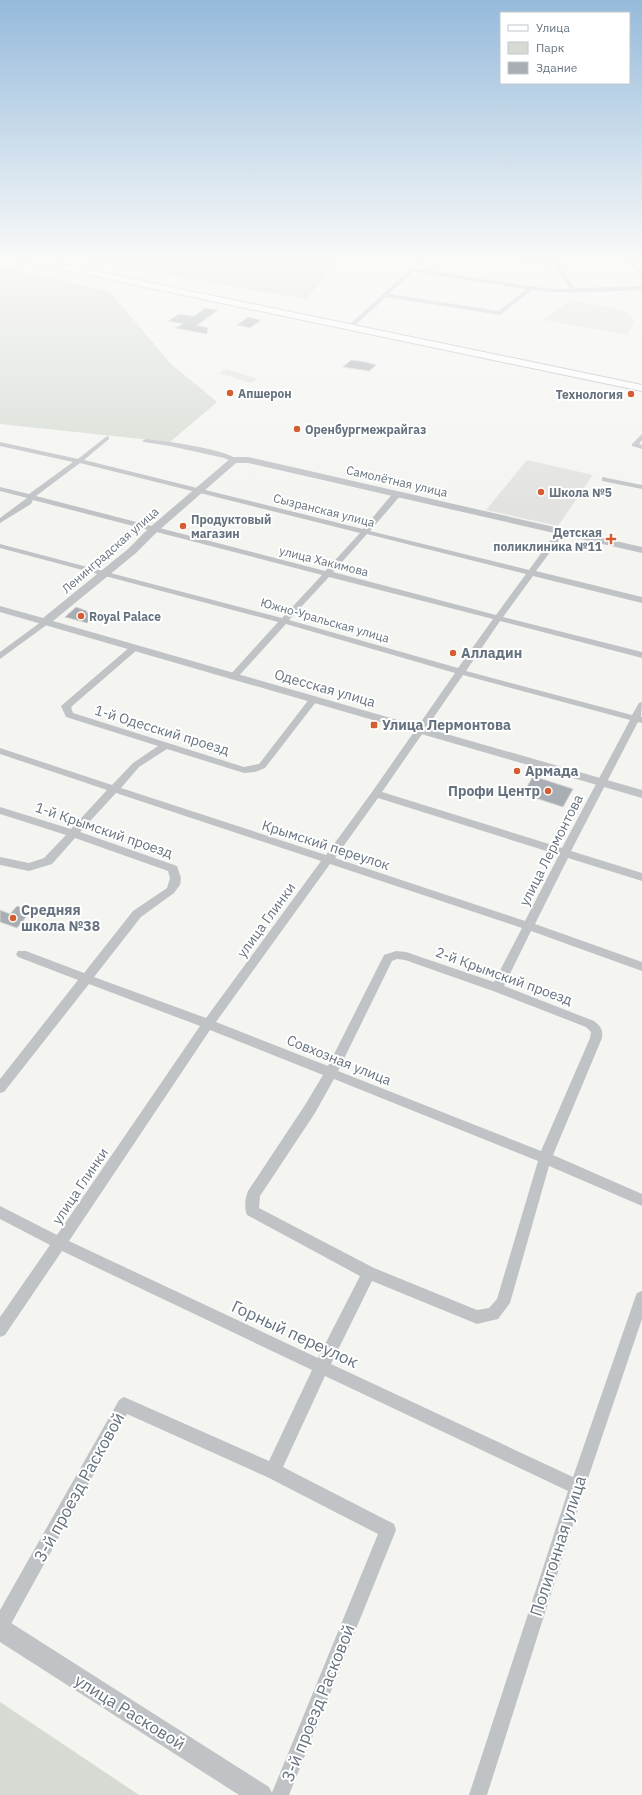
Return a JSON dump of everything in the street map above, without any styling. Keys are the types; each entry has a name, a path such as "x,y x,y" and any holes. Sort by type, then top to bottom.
{"main road":[{"path":"416,341 642,388"}],"street":[{"path":"642,436 634,446 642,447"},
{"path":"0,521 107,438"},
{"name":"Самолётная улица","path":"146,441 170,444 226,456 234,460 248,460 642,550"},
{"name":"Сызранская улица","path":"0,444 79,461 530,574 642,600"},
{"name":"Ленинградская улица","path":"0,656 46,622 103,573 132,551 196,491 234,460"},
{"path":"605,479 642,487"},
{"name":"улица Хакимова","path":"0,489 153,530 642,655"},
{"path":"233,677 364,533 397,494"},
{"name":"улица Глинки","path":"0,1330 208,1024 328,861 421,731 498,618 561,532"},
{"name":"Южно-Уральская улица","path":"0,546 283,621 461,672 639,720"},
{"name":"Одесская улица","path":"0,609 642,794"},
{"name":"1-й Одесский проезд","path":"134,648 66,706 66,711 73,718 244,770 255,769 262,766 313,700"},
{"name":"улица Лермонтова","path":"497,988 564,853 602,783 639,720 642,705"},
{"path":"0,862 29,867 48,862 136,765 165,746"},
{"name":"Крымский переулок","path":"0,751 115,788 328,861 528,926 642,967"},
{"path":"376,794 642,876"},
{"name":"1-й Крымский проезд","path":"0,810 75,834 173,869 177,878 175,887 167,895 145,906 86,978"},
{"name":"Совхозная улица","path":"22,954 208,1024 545,1158 642,1200"},
{"name":"2-й Крымский проезд","path":"331,1073 388,958 396,955 406,956 497,988 590,1024 597,1030 596,1038 545,1158"},
{"path":"0,1088 86,978"},
{"path":"331,1073 310,1109 253,1195 252,1211 369,1273 477,1317 493,1314 503,1303 545,1158"},
{"name":"Горный переулок","path":"0,1212 59,1243 321,1368 577,1487"},
{"path":"273,1471 321,1368 369,1273"},
{"name":"Полигонная улица","path":"478,1795 577,1487 642,1298"},
{"name":"3-й проезд Расковой","path":"0,1628 124,1405 273,1471 388,1530 280,1795"},
{"name":"улица Расковой","path":"0,1628 261,1795"}],"shaded area":[{"path":"226,369 258,379 251,383 219,373"},
{"name":"Школа №5","path":"527,460 593,475 558,526 486,510"}],"green space":[{"path":"0,341 151,341 171,364 217,402 170,442 0,424"},
{"path":"0,1702 139,1795 0,1795"}],"building":[{"path":"351,360 376,365 369,371 343,367"},
{"name":"Royal Palace","path":"76,607 97,615 87,623 65,617"},
{"name":"Профи Центр","path":"533,776 573,789 563,807 523,794"},
{"name":"Средняя школа №38","path":"17,906 31,911 17,928 0,922 0,910 10,914"}],"place":[{"name":"Апшерон","path":"230,393"},
{"name":"Технология","path":"631,394"},
{"name":"Оренбургмежрайгаз","path":"297,429"},
{"name":"Школа №5","path":"541,492"},
{"name":"Продуктовый магазин","path":"183,526"},
{"name":"Детская поликлиника №11","path":"611,539"},
{"name":"Royal Palace","path":"81,616"},
{"name":"Алладин","path":"453,653"},
{"name":"Улица Лермонтова","path":"374,725"},
{"name":"Армада","path":"517,771"},
{"name":"Профи Центр","path":"548,791"},
{"name":"Средняя школа №38","path":"13,918"}]}
